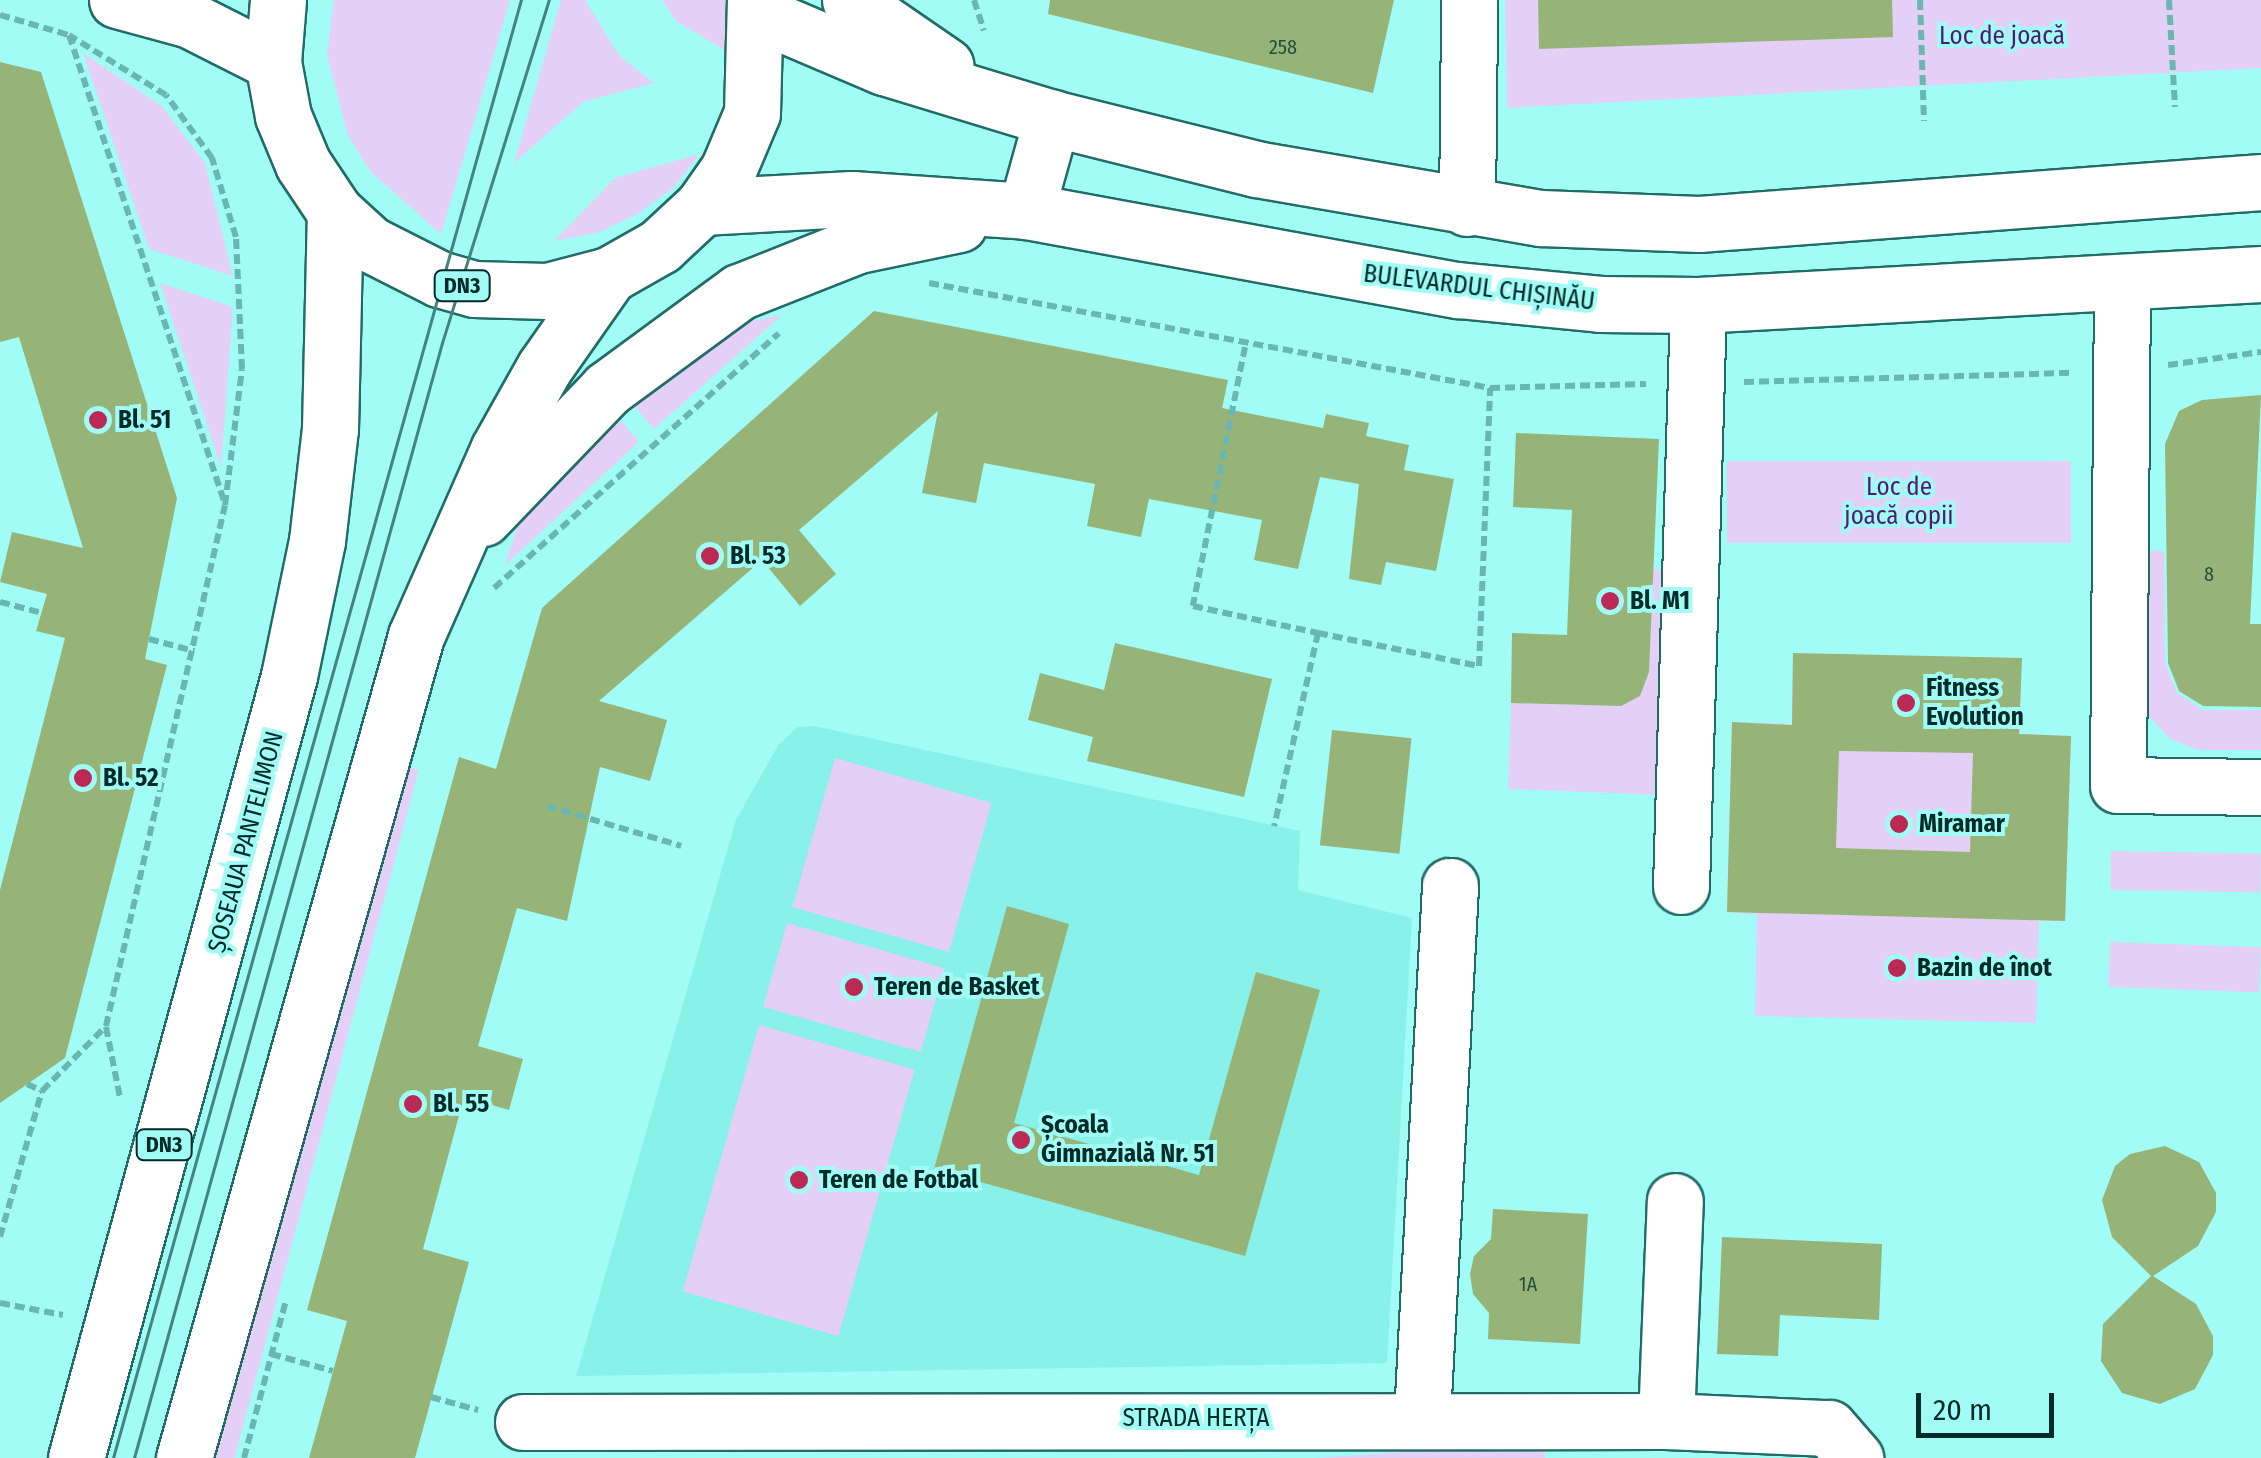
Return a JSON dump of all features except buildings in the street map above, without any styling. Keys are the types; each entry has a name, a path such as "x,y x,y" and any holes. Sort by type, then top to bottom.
{"main road":[{"path":"118,0 190,20 273,62"},
{"name":"DN3","path":"278,0 273,62 283,116 303,164 335,212 411,268 474,289 547,291 609,274 660,246 702,207 746,134 758,84 757,7"},
{"path":"850,0 944,64 1052,118"},
{"path":"1467,208 1469,0"},
{"path":"757,7 884,67 1052,118 1256,169 1467,208 1589,222 1698,224 2261,182"},
{"path":"450,552 608,388 739,292 858,245 1026,211 1052,118"},
{"name":"BULEVARDUL CHIȘINĂU","path":"702,207 852,199 1026,211 1458,290 1600,304 1698,305 2261,274"},
{"name":"ȘOSEAUA PANTELIMON","path":"76,1458 290,676 317,541 330,429 335,212"},
{"name":"DN3","path":"184,1458 388,721 450,552 544,368 609,274"},
{"path":"2122,283 2118,785 2261,787"},
{"path":"1681,886 1693,589 1698,305"},
{"path":"1422,1417 1450,886"},
{"path":"1666,1422 1675,1202"},
{"name":"STRADA HERȚA","path":"523,1422 1422,1417 1666,1422 1830,1428 1855,1458"}],"path":[{"path":"974,0 986,36"},
{"path":"1920,0 1924,121"},
{"path":"2169,0 2175,107"},
{"path":"0,16 70,34 166,95 212,158 236,237 243,292 242,369 225,506 106,1026 42,1091 0,1237"},
{"path":"70,34 225,506"},
{"path":"913,280 1246,347 1490,388 2121,372 2261,352"},
{"path":"490,591 782,331"},
{"path":"1246,347 1194,606 1479,666 1490,388"},
{"path":"0,602 42,613"},
{"path":"1274,826 1318,633"},
{"path":"149,639 194,650"},
{"path":"548,806 681,846"},
{"path":"27,1084 42,1091"},
{"path":"244,1458 291,1279"},
{"path":"0,1303 72,1317"},
{"path":"272,1354 334,1371"}],"shaded area":[{"name":"Școala Gimnazială Nr. 51","path":"814,726 1300,831 1298,890 1412,918 1387,1363 576,1376 736,820 779,744 798,727"}],"green space":[{"path":"334,0 510,0 441,234 370,171 348,136 327,55"},
{"path":"561,0 585,0 619,55 654,83 583,102 514,163"},
{"path":"662,0 727,0 726,51 676,21"},
{"name":"Loc de joacă","path":"1505,0 2261,0 2261,68 1507,108"},
{"path":"83,53 162,106 205,163 233,276 149,249"},
{"path":"700,154 673,188 637,214 600,232 554,241 615,178"},
{"path":"160,283 233,307 221,467"},
{"path":"782,315 654,429 621,391 696,332"},
{"path":"607,404 639,442 505,565 531,482"},
{"name":"Loc de joacă copii","path":"1727,461 2071,461 2071,543 1727,543"},
{"path":"2137,551 2164,551 2165,663 2177,693 2203,710 2261,710 2261,750 2198,750 2170,739 2137,703"},
{"path":"1653,569 1670,570 1663,795 1508,789 1511,703 1620,706 1640,695 1649,672"},
{"name":"Miramar","path":"1793,653 2021,658 2020,734 2071,736 2065,921 2039,921 2036,1023 1755,1016 1757,914 1727,912 1732,722 1792,724"},
{"path":"835,758 992,803 949,952 792,907"},
{"path":"385,761 419,770 234,1458 198,1458"},
{"path":"2111,851 2261,854 2260,893 2110,890"},
{"name":"Teren de Basket","path":"787,923 945,968 921,1052 763,1007"},
{"path":"2110,942 2261,947 2259,992 2108,987"},
{"name":"Teren de Fotbal","path":"759,1025 915,1070 838,1336 683,1291"},
{"path":"1544,1442 1545,1458 1315,1458"}],"tram line":[{"path":"113,1458 521,0"},
{"path":"134,1458 442,343 549,0"}],"place":[{"name":"Bl. 51","path":"98,420"},
{"name":"Bl. 53","path":"710,556"},
{"name":"Bl. M1","path":"1610,601"},
{"name":"Fitness Evolution","path":"1906,703"},
{"name":"Bl. 52","path":"83,778"},
{"name":"Miramar","path":"1899,824"},
{"name":"Bazin de înot","path":"1897,968"},
{"name":"Teren de Basket","path":"854,987"},
{"name":"Bl. 55","path":"413,1104"},
{"name":"Școala Gimnazială Nr. 51","path":"1021,1140"},
{"name":"Teren de Fotbal","path":"799,1180"}]}
